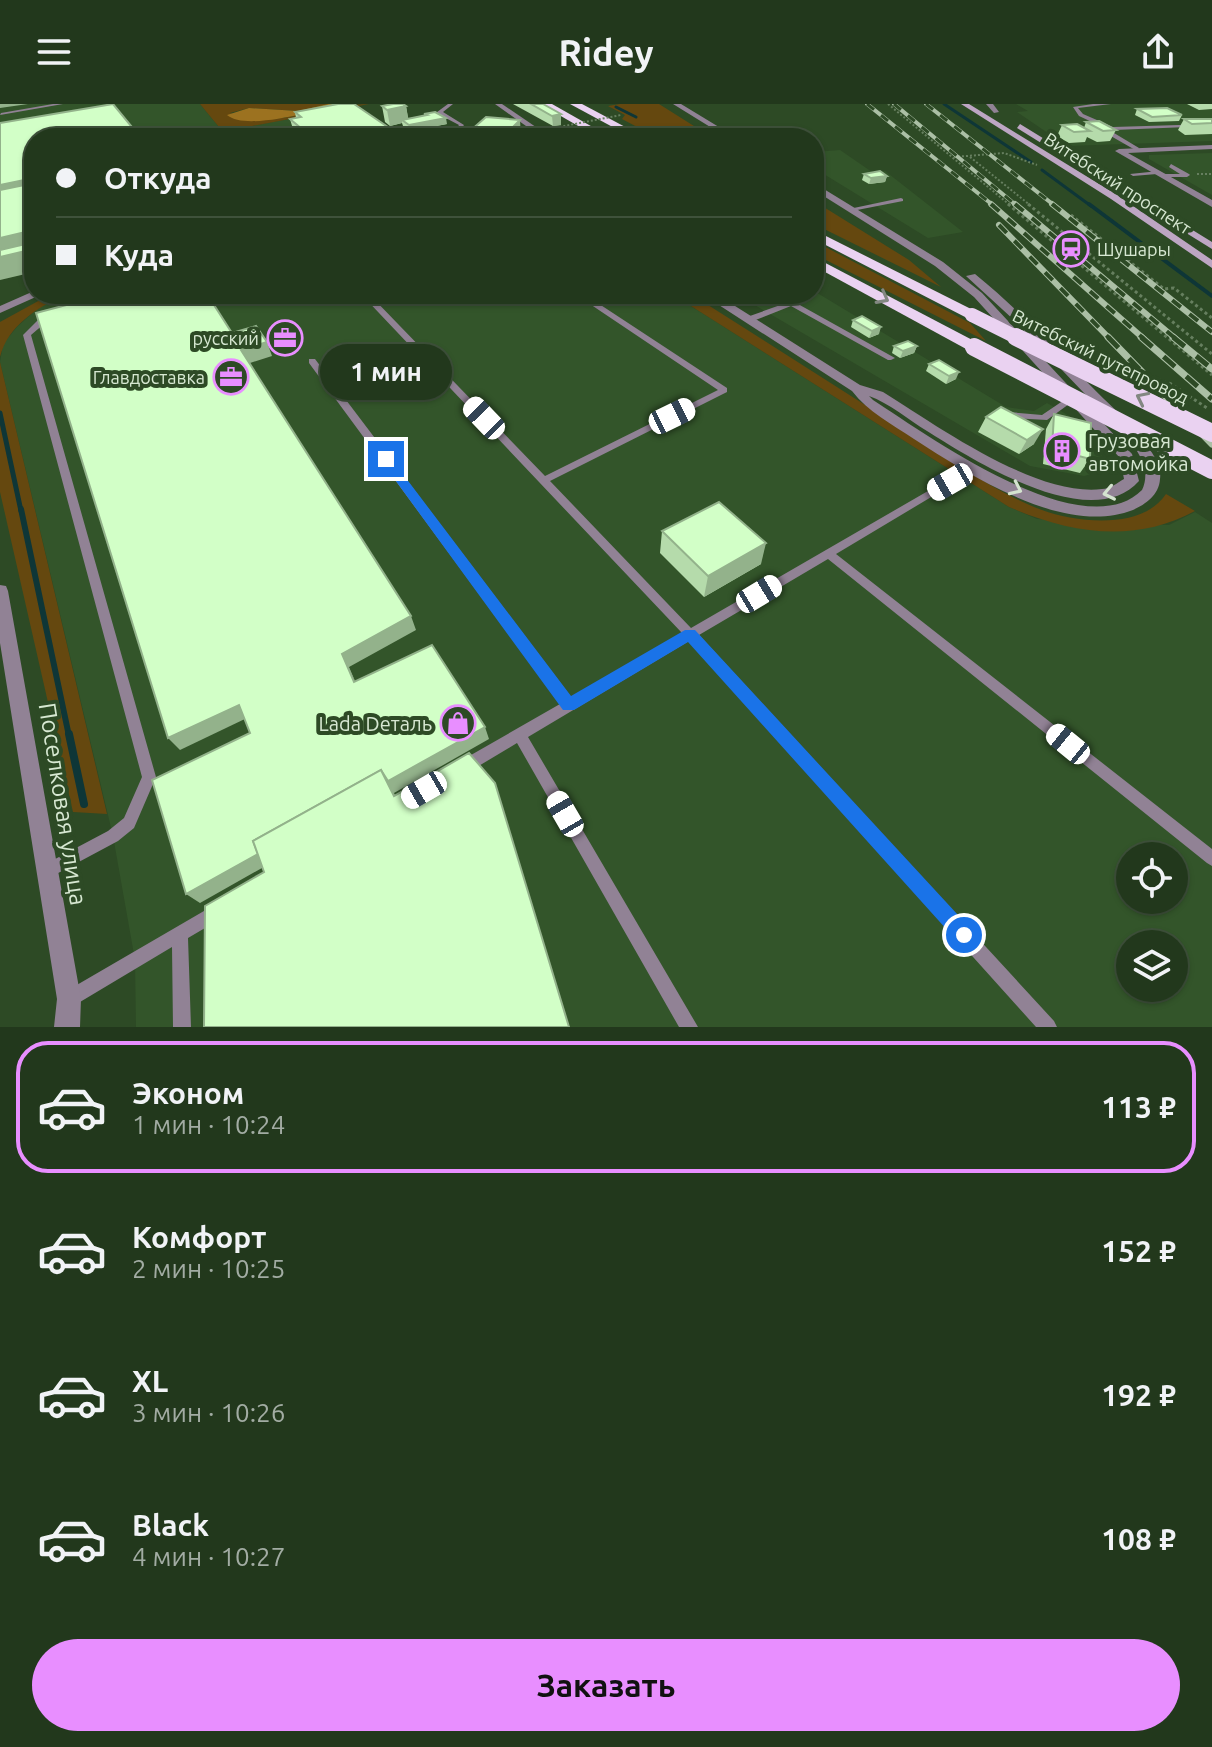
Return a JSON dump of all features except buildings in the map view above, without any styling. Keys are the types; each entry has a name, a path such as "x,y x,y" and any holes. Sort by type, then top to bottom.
{"highway":[{"path":"545,104 589,128"},
{"path":"575,104 623,128"},
{"name":"Витебский путепровод","path":"824,239 1212,433"},
{"path":"824,266 1212,470"}],"main road":[{"name":"Витебский проспект","path":"964,104 1114,197 1212,265"},
{"name":"Витебский проспект","path":"980,104 992,108 1212,246"}],"street":[{"path":"498,104 533,128"},
{"path":"676,104 716,128"},
{"path":"1212,147 1119,151 1212,204"},
{"path":"725,304 856,388 879,395 1044,488 1090,496 1123,490 1132,481 1127,457 968,286 824,192"},
{"path":"854,210 869,214 953,264 1011,310 1134,440 1151,465 1151,489 1129,506 1114,509 1068,507 1043,501 976,469 868,403 856,388"},
{"path":"3,308 24,299"},
{"name":"Поселковая улица","path":"0,591 6,660 69,999 67,1027"}],"lane":[{"path":"1,114 61,104"},
{"path":"434,128 419,119 451,104"},
{"path":"1109,104 1075,107 1093,122 1112,129 1212,125"},
{"path":"439,112 462,125 459,128"},
{"path":"1112,129 1111,134 1137,149"},
{"path":"1133,174 1187,175 1171,166"},
{"path":"854,210 901,200"},
{"path":"375,304 690,634 1048,1027"},
{"path":"543,481 724,390 594,304"},
{"path":"750,319 789,304"},
{"path":"794,304 891,358"},
{"path":"47,871 113,836 129,823 149,777 27,335 42,321 71,313"},
{"path":"312,361 569,705"},
{"path":"1005,414 1044,418 1073,397"},
{"path":"453,773 950,482"},
{"path":"828,553 1212,858"},
{"path":"519,734 689,1027"},
{"path":"69,999 230,904"},
{"path":"180,934 182,1027"}],"path":[{"path":"888,104 916,126 914,130 952,157 1212,375"},
{"path":"554,128 621,115"},
{"path":"952,157 970,157 979,152 1004,153 1021,162 1042,166"},
{"path":"970,157 1212,354"},
{"path":"1071,215 1164,289 1174,288 1212,318"},
{"path":"1126,369 1171,384 1212,411"}],"shaded area":[{"path":"0,104 200,104 220,128 24,128 24,274 0,280"},
{"path":"200,104 328,104 298,111 249,108 230,113 264,119 369,104 242,128 220,128"},
{"path":"328,104 346,104 266,120 237,120 227,115 249,108 298,111"},
{"path":"659,104 697,128 639,128 622,119 625,115 608,106"},
{"path":"1016,104 1212,104 1212,141 1067,146 1017,112 1028,111"},
{"path":"353,107 385,128 241,128"},
{"path":"840,150 872,172 885,171 963,232 928,238 824,174 824,151"},
{"path":"1212,153 1212,195 1149,159 1149,155"},
{"path":"824,207 909,260 941,287 824,229"},
{"path":"824,246 970,323 986,341 824,259"},
{"path":"824,297 1006,407 1034,411 1047,403 1056,408 1084,425 1106,462 1095,473 1084,476 1030,466 753,304 824,304"},
{"path":"33,304 47,304 17,327 0,357 0,322"},
{"path":"45,304 688,304 1009,507 1037,519 1169,525 1195,512 1212,523 1212,1027 136,1027 135,960 113,836 0,362 3,344 17,327"},
{"path":"688,304 706,304 974,475 1042,510 1091,520 1126,518 1142,514 1166,494 1195,511 1149,528 1102,531 1055,523 1009,507"},
{"path":"0,362 107,814 73,812 0,492"}],"waterway":[{"path":"944,104 1031,162"},
{"path":"616,107 636,117"},
{"path":"1042,170 1091,206"},
{"path":"1089,204 1212,296"},
{"path":"0,413 21,511"},
{"path":"21,509 69,736"},
{"path":"69,734 84,804"}],"railway":[{"path":"867,104 994,206"},
{"path":"894,104 1017,206"},
{"path":"926,104 1055,206"},
{"path":"991,204 1144,339"},
{"path":"1015,204 1176,339"},
{"path":"1052,204 1212,332"},
{"path":"999,225 1110,339"},
{"path":"1108,337 1212,444"},
{"path":"1141,337 1212,399"},
{"path":"1173,337 1212,369"}],"place":[{"name":"Шушары","path":"1071,249"},
{"name":"русский","path":"285,338"},
{"name":"Главдоставка","path":"231,377"},
{"name":"Грузовая автомойка","path":"1062,451"},
{"name":"Lada Dеталь","path":"458,723"}],"route":[{"path":"386,459 569,705 690,634 964,935"}]}
